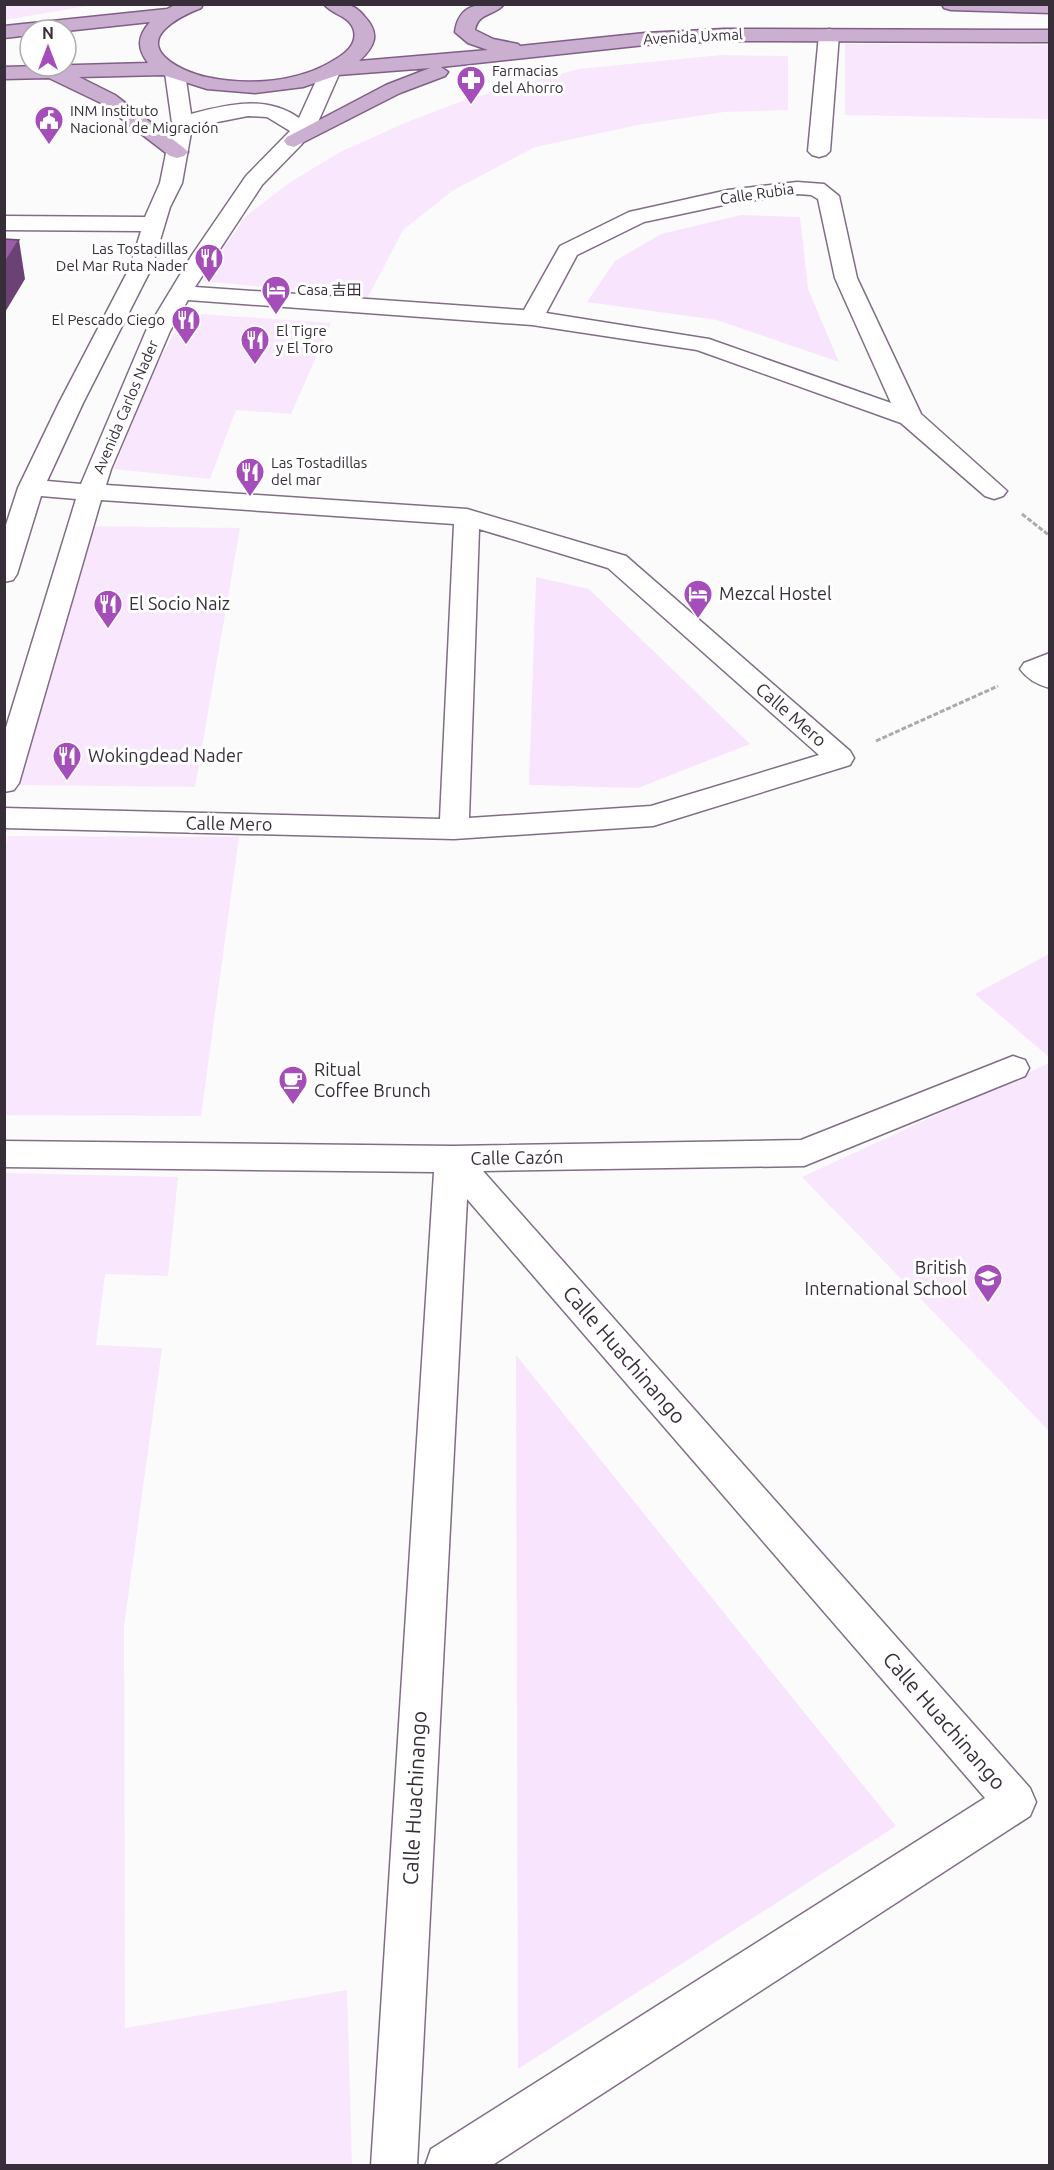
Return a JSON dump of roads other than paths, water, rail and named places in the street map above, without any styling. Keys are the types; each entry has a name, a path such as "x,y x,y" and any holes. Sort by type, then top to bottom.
{"main road":[{"path":"79,24 137,4"},
{"path":"171,71 153,56 149,41 156,28 171,15 194,4"},
{"path":"343,7 372,4"},
{"path":"495,4 486,6 472,15 465,24 465,32 473,38 498,48 534,50"},
{"path":"951,4 1050,7"},
{"path":"78,72 171,71 204,82 252,87 302,81 333,70 359,52 364,40 360,22 343,7"},
{"path":"4,32 171,15"},
{"name":"Avenida Uxmal","path":"333,70 645,39 724,35 1050,36"},
{"path":"298,136 393,89 481,56"},
{"path":"65,78 108,99 177,152"}],"street":[{"path":"819,151 829,35"},
{"name":"Avenida Carlos Nader","path":"4,783 98,469 158,331 254,181 298,136 308,122 333,70"},
{"path":"4,574 31,488 81,383 141,267 154,224 171,183 182,123 171,71"},
{"path":"182,123 232,111 270,111 284,117 298,136"},
{"name":"Calle Rubia","path":"532,318 568,251 637,217 728,197 797,188 816,189 828,196 846,278 910,418"},
{"path":"4,224 154,224"},
{"name":"Calle Rubia","path":"181,293 532,318 701,344 910,418 994,490"},
{"name":"Calle Mero","path":"4,818 454,829 653,816 840,758 617,562 467,518 31,488"},
{"path":"454,829 467,518"},
{"name":"Calle Cazón","path":"4,1154 452,1159 804,1153 1013,1068"},
{"name":"Calle Huachinango","path":"394,2166 452,1159"},
{"name":"Calle Huachinango","path":"448,2166 1015,1802 452,1159"}],"place":[{"name":"Farmacias del Ahorro","path":"471,106"},
{"name":"INM Instituto Nacional de Migración","path":"49,146"},
{"name":"Las Tostadillas Del Mar Ruta Nader","path":"209,284"},
{"name":"Casa 吉田","path":"276,316"},
{"name":"El Pescado Ciego","path":"186,346"},
{"name":"El Tigre y El Toro","path":"255,366"},
{"name":"Las Tostadillas del mar","path":"250,498"},
{"name":"Mezcal Hostel","path":"698,620"},
{"name":"El Socio Naiz","path":"108,630"},
{"name":"Wokingdead Nader","path":"67,782"},
{"name":"Ritual Coffee Brunch","path":"293,1106"},
{"name":"British International School","path":"988,1304"}]}
